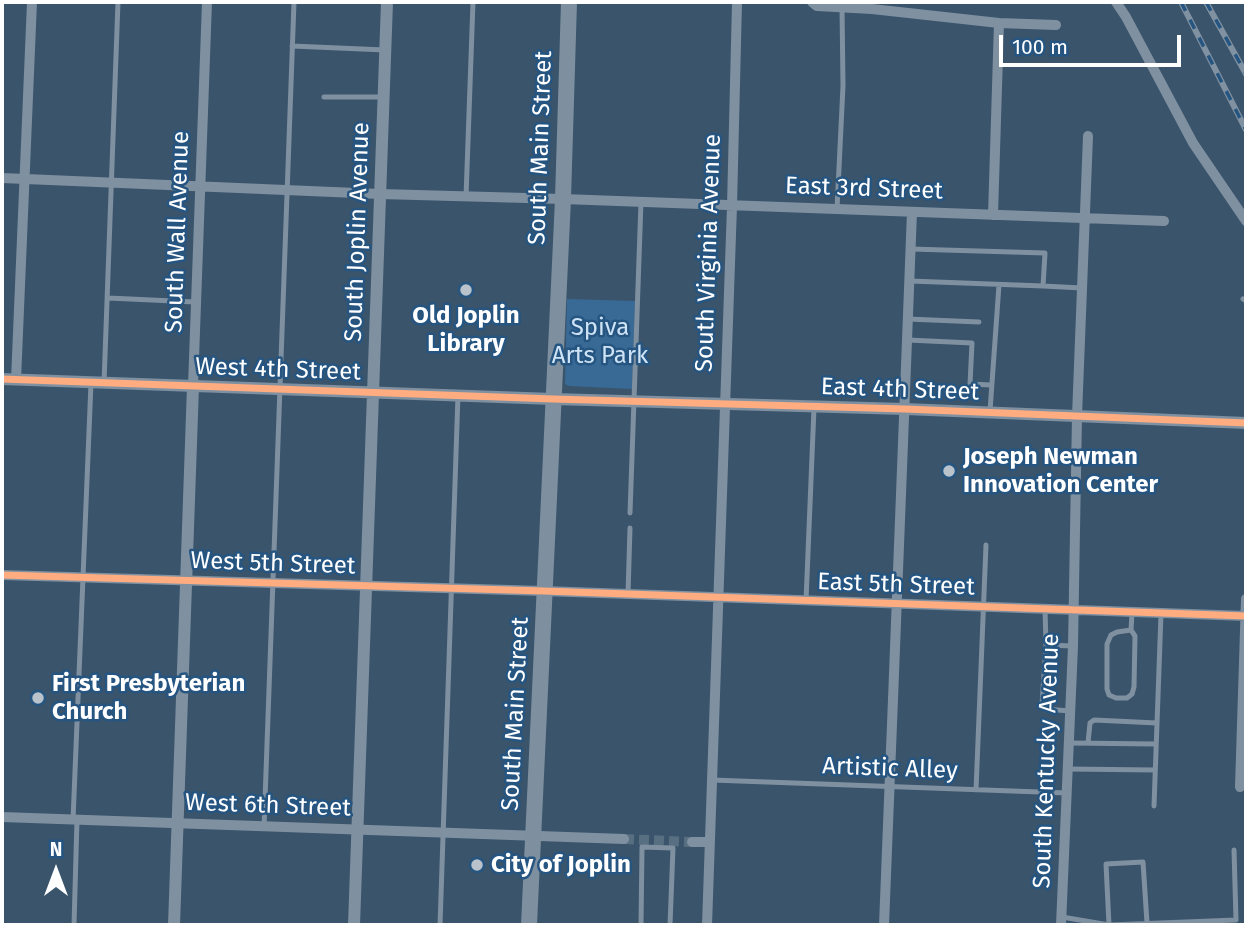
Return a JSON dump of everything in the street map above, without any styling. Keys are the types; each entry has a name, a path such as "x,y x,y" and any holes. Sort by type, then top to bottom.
{"main road":[{"name":"South Main Street","path":"529,925 563,199 569,2"}],"street":[{"path":"16,380 32,2"},
{"name":"South Wall Avenue","path":"174,925 207,2"},
{"name":"South Joplin Avenue","path":"354,925 387,2"},
{"name":"South Virginia Avenue","path":"707,925 737,2"},
{"path":"812,2 817,6 872,9 999,23 1056,25"},
{"path":"1116,2 1193,142 1246,221"},
{"path":"993,215 999,23"},
{"name":"South Kentucky Avenue","path":"1062,921 1088,136"},
{"name":"East 3rd Street","path":"2,178 1164,221"},
{"path":"884,925 912,212"},
{"name":"West 4th Street","path":"2,379 553,399"},
{"name":"East 4th Street","path":"553,399 905,409 1246,423"},
{"name":"West 5th Street","path":"2,575 544,591"},
{"name":"East 5th Street","path":"544,591 1246,616"},
{"path":"1240,787 1246,599"},
{"name":"West 6th Street","path":"2,817 624,839"},
{"path":"692,842 709,842"}],"lane":[{"path":"74,925 82,577 108,298 118,2"},
{"path":"264,827 294,2"},
{"path":"466,197 472,2"},
{"path":"837,209 843,86 842,7"},
{"path":"292,46 385,50"},
{"path":"324,97 384,97"},
{"path":"631,513 641,202"},
{"path":"911,249 1045,253 1043,286"},
{"path":"909,281 1082,288"},
{"path":"989,412 999,285"},
{"path":"108,298 196,302"},
{"path":"908,319 979,322"},
{"path":"908,340 972,343 970,384 991,385"},
{"path":"440,925 458,396"},
{"path":"806,601 814,406"},
{"path":"628,594 630,528"},
{"path":"976,790 986,545"},
{"path":"1045,609 1046,645 1042,705 1045,709 1070,711"},
{"path":"1131,630 1111,635 1107,644 1107,689 1109,695 1116,698 1127,698 1134,687 1135,636 1131,630 1132,613"},
{"path":"1154,806 1161,614"},
{"path":"1046,645 1073,646"},
{"path":"1088,743 1090,723 1094,720 1157,723"},
{"path":"1069,743 1156,744"},
{"path":"1068,769 1155,770"},
{"name":"Artistic Alley","path":"712,780 1067,793"},
{"path":"641,925 642,847 673,848 670,925"},
{"path":"1234,849 1236,920"},
{"path":"1109,925 1106,864 1143,862 1147,923"},
{"path":"1062,921 1109,925 1236,920 1246,917"}],"green space":[{"name":"Spiva Arts Park","path":"567,299 635,301 632,389 565,384"}],"tunnel":[{"path":"624,839 692,842"}],"railway":[{"path":"1181,2 1246,130"},
{"path":"1206,2 1246,74"}],"cycle path":[{"path":"2,379 1246,423"},
{"path":"2,575 1246,616"}],"place":[{"name":"Old Joplin Library","path":"466,290"},
{"name":"Joseph Newman Innovation Center","path":"949,471"},
{"name":"First Presbyterian Church","path":"38,698"},
{"name":"City of Joplin","path":"477,865"}]}
